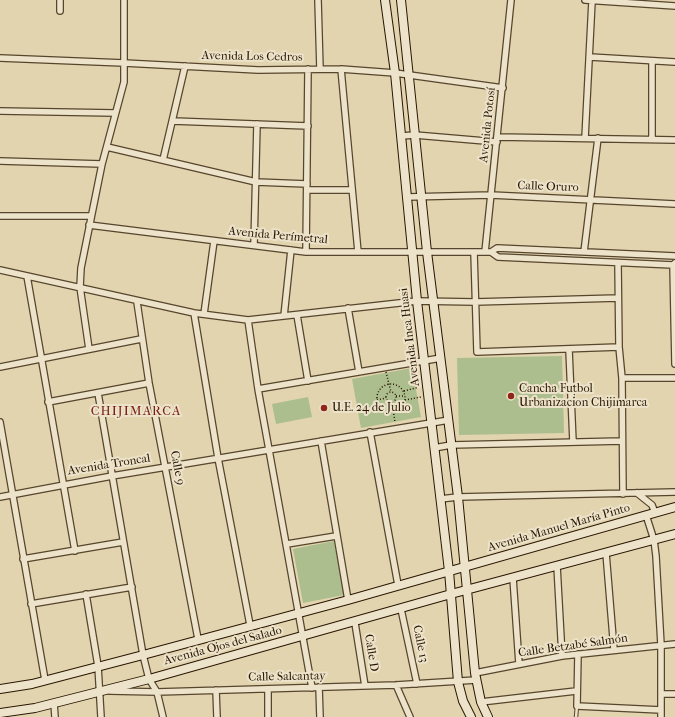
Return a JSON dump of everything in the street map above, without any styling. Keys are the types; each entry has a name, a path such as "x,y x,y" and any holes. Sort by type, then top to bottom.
{"street":[{"path":"60,0 60,11"},
{"path":"89,349 80,287 89,225 102,164 124,82 124,0"},
{"path":"318,0 320,69"},
{"name":"Avenida Inca Huasi","path":"385,0 395,73 417,301 449,571 458,682 463,701 471,717"},
{"path":"400,0 410,75 427,252 442,358 466,567 475,677 481,702 488,717"},
{"name":"Avenida Potosí","path":"488,252 491,196 511,0"},
{"path":"586,138 590,57 589,0 668,3 675,6"},
{"path":"590,57 675,62"},
{"name":"Avenida Los Cedros","path":"0,58 124,62 258,70 320,69 395,73 503,88"},
{"path":"652,60 652,139"},
{"path":"163,160 185,66"},
{"path":"306,252 308,69"},
{"path":"341,70 358,252"},
{"path":"0,111 115,113"},
{"path":"173,121 308,126"},
{"path":"254,245 257,124"},
{"path":"401,136 415,135 497,140 598,138 675,140"},
{"path":"584,252 589,200 598,138"},
{"path":"107,147 256,182 352,190"},
{"path":"0,161 102,164"},
{"name":"Calle Oruro","path":"407,197 491,196 675,204"},
{"path":"0,216 91,216"},
{"name":"Avenida Perímetral","path":"89,225 306,252 488,252"},
{"path":"204,314 214,241"},
{"path":"488,252 497,248 675,256"},
{"path":"284,316 291,250"},
{"path":"474,252 477,352 570,350 619,347"},
{"path":"488,252 498,257 618,263 674,264 675,364"},
{"path":"618,263 619,347 622,378 623,494"},
{"path":"0,270 80,287 137,302 194,313 248,320 417,301 434,303 618,298"},
{"path":"27,276 74,551"},
{"name":"Calle 9","path":"137,302 148,383 166,467 198,639"},
{"path":"348,308 359,372"},
{"path":"194,313 218,458 250,625"},
{"path":"297,314 308,381"},
{"path":"248,320 258,389 312,688"},
{"path":"0,367 141,339"},
{"path":"570,350 573,442"},
{"path":"258,389 442,358"},
{"path":"622,378 675,378"},
{"path":"48,402 148,383"},
{"path":"98,393 144,655 149,679 157,692 164,717"},
{"name":"Avenida Troncal","path":"0,497 63,484 449,420"},
{"path":"0,422 45,680"},
{"path":"370,432 398,585"},
{"path":"321,441 348,600"},
{"path":"434,448 452,445 622,441"},
{"path":"440,499 458,497 675,492"},
{"path":"636,493 652,505 655,513"},
{"name":"Avenida Manuel María Pinto","path":"449,571 675,507"},
{"path":"646,516 654,540 661,645 661,717"},
{"path":"450,594 675,534"},
{"path":"287,544 336,536"},
{"path":"23,559 123,542"},
{"path":"606,552 614,650"},
{"path":"557,566 562,656"},
{"name":"Avenida Ojos del Salado","path":"0,689 45,680 144,655 449,571"},
{"path":"513,578 519,664"},
{"path":"31,604 132,587"},
{"path":"86,594 98,666 101,717"},
{"name":"Avenida Ojos del Salado","path":"0,712 22,710 54,703 149,679 355,623 450,594"},
{"name":"Calle 13","path":"401,609 417,684"},
{"name":"Calle D","path":"355,623 365,686"},
{"name":"Calle Betzabé Salmón","path":"475,677 519,664 562,656 675,644"},
{"path":"578,654 576,691 577,706 661,710"},
{"name":"Calle Salcantay","path":"100,691 157,692 396,686 458,682 475,677"},
{"path":"396,686 410,717"},
{"path":"319,688 320,717"},
{"path":"268,689 268,717"},
{"path":"216,690 217,717"},
{"path":"481,702 576,691"},
{"path":"661,694 675,694"},
{"path":"54,703 55,717"}],"lane":[{"path":"576,717 577,706"}],"path":[{"path":"385,367 391,392 396,396 405,396"},
{"path":"389,384 396,384 404,391 405,396 405,400 401,408 393,412 384,410 377,400 379,390 389,384"},
{"path":"404,391 427,386"},
{"path":"386,398 387,394 391,392"},
{"path":"396,396 395,401 392,402 396,428"},
{"path":"405,400 429,396"},
{"path":"377,400 386,398 392,402"}],"green space":[{"name":"Cancha Futbol Urbanizacion Chijimarca","path":"562,356 564,433 459,435 457,358"},
{"path":"412,368 421,417 361,428 352,379"},
{"path":"308,397 312,417 276,424 272,404"},
{"path":"334,541 344,595 303,603 293,549"}],"place":[{"name":"Cancha Futbol Urbanizacion Chijimarca","path":"511,396"},
{"name":"U.E. 24 de Julio","path":"324,408"}],"district":[{"name":"CHIJIMARCA","path":"136,412"}]}
